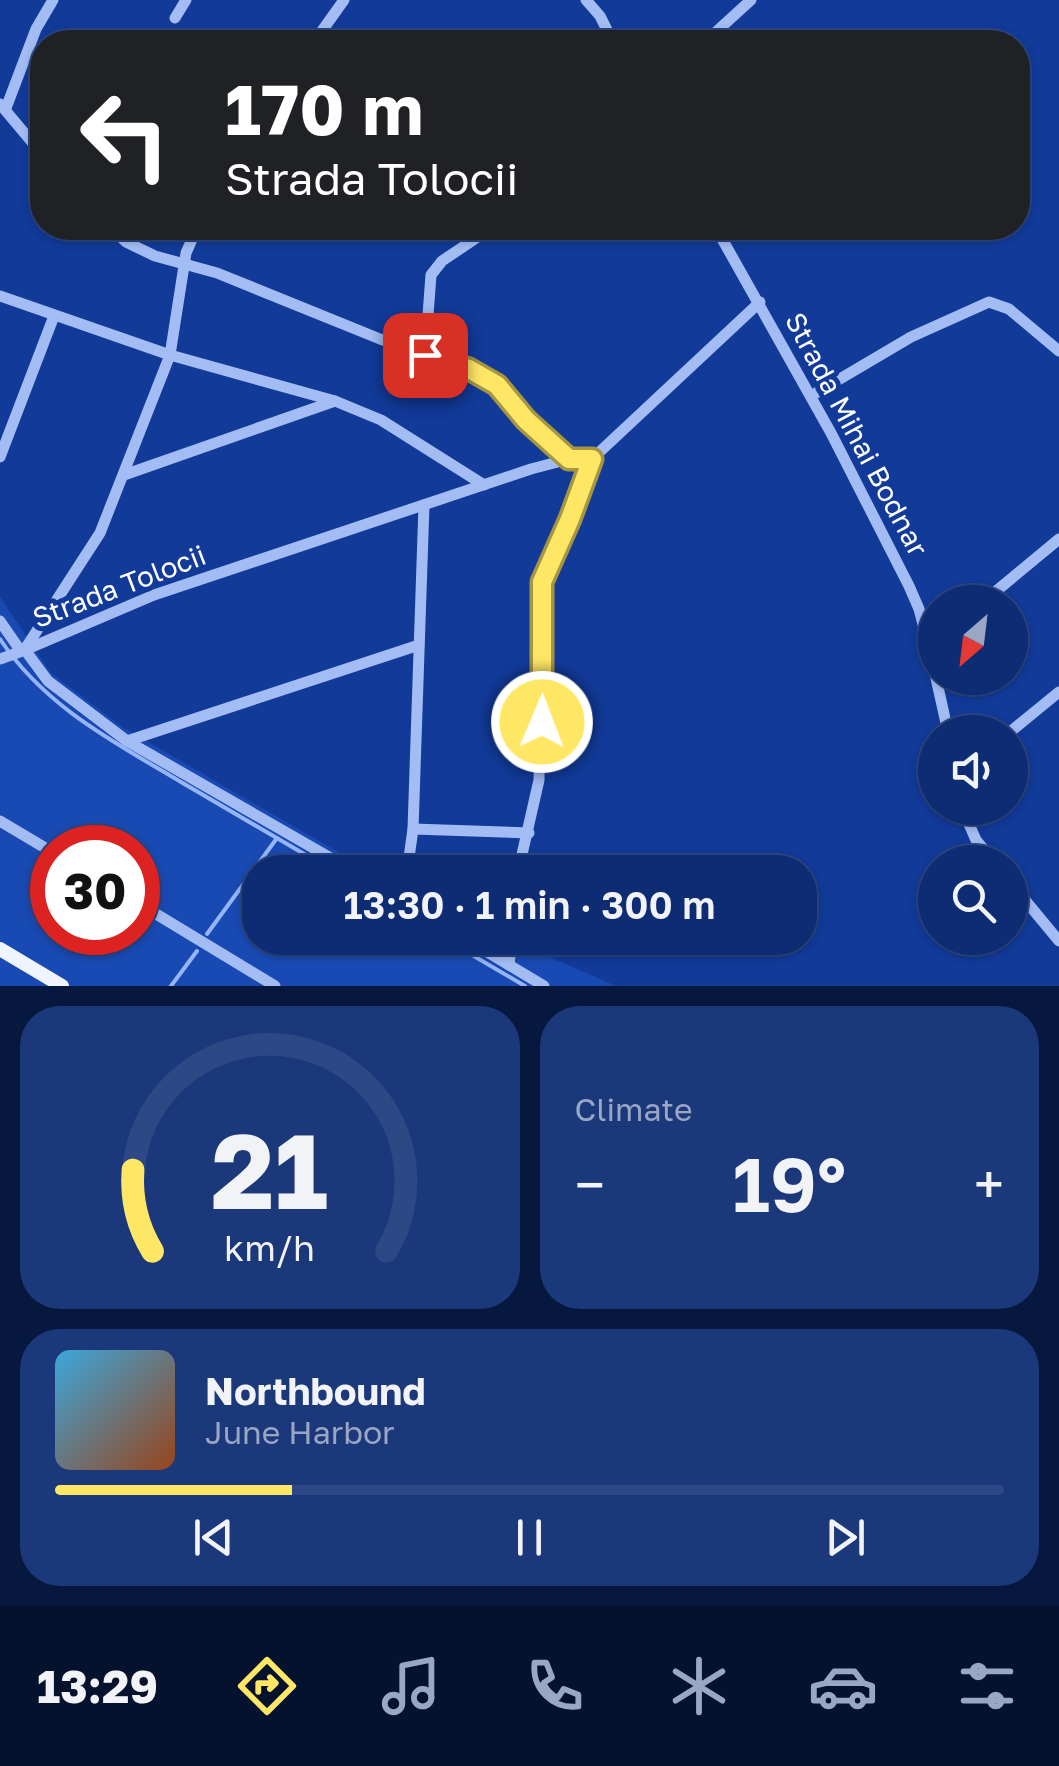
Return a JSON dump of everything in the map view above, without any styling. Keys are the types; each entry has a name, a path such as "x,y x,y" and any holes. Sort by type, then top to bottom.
{"main road":[{"path":"0,950 62,986"}],"street":[{"path":"36,30 53,0"},
{"path":"175,18 186,0"},
{"path":"323,30 344,0"},
{"path":"586,0 607,30"},
{"path":"718,30 752,0"},
{"path":"30,43 3,106 30,139"},
{"path":"124,240 154,256 218,273 469,369 497,385 526,420 569,459"},
{"name":"Strada Tolocii","path":"13,653 100,533 170,356 184,263 192,240"},
{"path":"425,355 431,275 442,261 473,240"},
{"name":"Strada Mihai Bodnar","path":"723,240 811,396 918,608"},
{"path":"0,296 170,356 336,400 381,420 484,485"},
{"path":"523,855 540,780 542,582 592,459 760,302"},
{"path":"811,396 912,337 989,302 1009,309 1059,351"},
{"path":"0,457 54,316"},
{"path":"124,475 336,400"},
{"name":"Strada Tolocii","path":"13,653 154,595 484,485 569,459 592,459"},
{"path":"410,855 424,505"},
{"path":"1003,585 1059,539"},
{"name":"Strada Tolocii","path":"0,621 13,653"},
{"path":"128,741 419,645"},
{"path":"13,653 128,741 326,855"},
{"path":"1028,717 1059,692"},
{"path":"0,821 30,839"},
{"path":"413,829 529,833"},
{"path":"1028,903 1059,940"},
{"path":"160,916 275,986"},
{"path":"492,955 544,986"},
{"path":"510,966 511,955"}],"shaded area":[{"path":"0,597 50,672 122,727 344,855 242,855 242,955 545,955 616,986 0,986"}],"waterway":[{"path":"0,639 37,684 82,721 306,855"},
{"path":"207,934 277,838"},
{"path":"171,986 197,951"},
{"path":"472,955 525,986"}],"route":[{"path":"425,355 469,369 497,385 526,420 569,459 592,459 570,519 544,570 542,722"}]}
